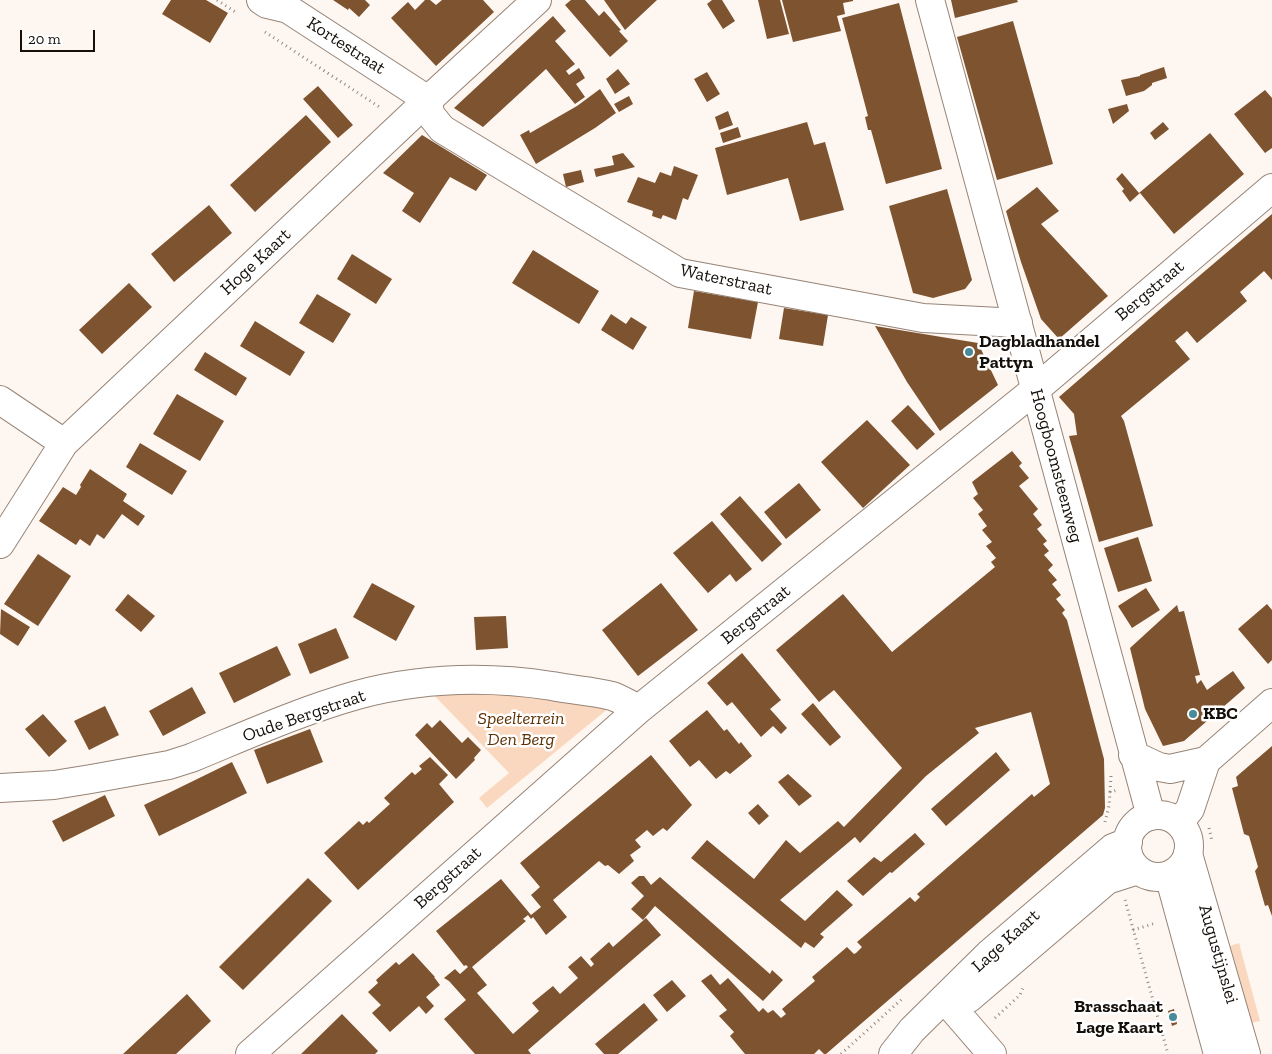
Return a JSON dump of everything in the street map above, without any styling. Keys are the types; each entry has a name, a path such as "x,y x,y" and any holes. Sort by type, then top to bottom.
{"street":[{"name":"Hoge Kaart","path":"0,544 64,442 537,0"},
{"name":"Hoogboomsteenweg","path":"930,0 1151,816"},
{"name":"Kortestraat","path":"251,8 267,4 288,9 428,100"},
{"name":"Waterstraat","path":"428,100 430,114 442,129 680,273 923,318 1018,322"},
{"name":"Bergstraat","path":"250,1054 639,708 1036,389 1272,188"},
{"path":"0,400 64,442"},
{"name":"Oude Bergstraat","path":"0,788 54,785 169,765 358,695 439,680 538,684 612,696 639,708"},
{"path":"1133,755 1159,767 1170,769 1206,760 1272,703"},
{"path":"1179,823 1190,809 1206,760"},
{"path":"1151,816 1166,816 1179,823 1186,831 1189,841 1188,854 1182,867 1169,876 1158,878 1148,876 1138,870 1128,856 1128,842 1135,826 1151,816"},
{"name":"Lage Kaart","path":"894,1053 912,1030 989,954 1113,848 1128,842"},
{"name":"Augustijnslei","path":"1188,854 1246,1054"},
{"name":"Lage Kaart","path":"894,1053 920,1040 1107,880 1138,870"},
{"name":"Augustijnslei","path":"1169,876 1218,1054"},
{"path":"954,1010 992,1054"}],"path":[{"path":"217,0 251,8"},
{"path":"258,27 388,113"},
{"path":"1102,827 1106,819 1110,792 1142,784"},
{"path":"1124,898 1168,1054"}],"green space":[{"name":"Speelterrein Den Berg","path":"429,690 521,690 610,707 487,808 479,798 509,773"},
{"path":"1239,943 1260,1021 1251,1023 1230,946"}],"building":[{"path":"171,0 206,0 228,13 210,43 162,14"},
{"path":"333,0 365,0 370,5 359,17 349,8 348,10"},
{"path":"425,0 430,0 436,5 442,0 483,0 494,12 436,66 391,18 408,2 415,10"},
{"path":"571,0 585,0 599,16 604,11 628,41 610,57 565,5"},
{"path":"604,0 657,0 625,30"},
{"path":"712,0 722,0 735,21 723,29 707,4"},
{"path":"758,0 780,0 789,34 767,39"},
{"path":"782,0 853,1 843,3 845,14 837,16 841,31 793,42"},
{"path":"951,0 1017,0 1018,2 955,18"},
{"path":"899,3 942,169 886,184 871,130 868,130 865,117 868,116 842,18"},
{"path":"553,16 566,31 555,41 575,64 566,71 569,75 579,68 585,78 576,84 585,97 575,104 546,69 483,127 454,108"},
{"path":"1013,21 1053,164 997,180 957,37"},
{"path":"1164,67 1167,78 1152,83 1144,91 1126,96 1121,80 1140,76"},
{"path":"618,69 630,84 615,94 606,79"},
{"path":"707,72 720,94 707,102 694,79"},
{"path":"318,86 353,125 338,138 303,99"},
{"path":"600,89 616,113 536,164 520,135 529,130 530,133 577,106"},
{"path":"1265,90 1272,98 1272,148 1265,153 1234,114"},
{"path":"629,96 633,104 619,112 614,104"},
{"path":"1127,104 1129,111 1113,124 1108,109"},
{"path":"728,111 733,125 719,130 715,117"},
{"path":"306,115 331,142 255,212 230,185"},
{"path":"807,122 814,145 825,142 844,210 800,221 788,178 727,195 715,148"},
{"path":"1163,122 1169,129 1155,140 1150,133"},
{"path":"738,127 741,137 723,143 720,133"},
{"path":"1210,133 1244,174 1174,234 1140,193 1130,202 1122,191 1124,189 1116,179 1122,173 1139,193"},
{"path":"422,135 487,175 476,191 450,177 420,223 402,211 414,193 383,173"},
{"path":"623,153 635,167 596,177 594,169 614,165 612,156"},
{"path":"674,166 698,175 688,200 683,198 676,220 663,215 661,219 652,216 653,211 627,202 638,177 655,183 660,172 671,176"},
{"path":"581,170 584,182 566,187 563,174"},
{"path":"1037,187 1059,211 1041,224 1108,296 1059,339 1041,319 1006,211"},
{"path":"947,189 972,280 965,289 933,298 913,293 889,206"},
{"path":"209,205 232,233 174,282 151,254"},
{"path":"1272,214 1272,280 1264,271 1240,292 1247,301 1197,343 1187,331 1175,341 1190,359 1121,416 1153,526 1099,542 1069,436 1077,435 1074,414 1059,397"},
{"path":"533,250 599,291 579,324 512,283"},
{"path":"352,254 392,279 376,304 337,279"},
{"path":"129,283 152,307 102,354 79,330"},
{"path":"694,291 758,302 751,339 688,328"},
{"path":"317,294 351,314 333,343 299,323"},
{"path":"784,308 828,315 823,346 779,339"},
{"path":"611,314 626,324 631,317 647,327 633,350 601,330"},
{"path":"255,321 305,352 290,376 240,346"},
{"path":"875,326 978,343 998,385 940,431 907,382"},
{"path":"205,352 247,378 236,396 194,370"},
{"path":"177,394 224,421 200,461 153,434"},
{"path":"908,405 935,434 917,450 891,421"},
{"path":"867,420 910,465 863,508 821,462"},
{"path":"140,443 187,471 172,495 126,467"},
{"path":"1012,451 1022,463 1019,466 1029,478 1019,486 1038,509 1033,514 1042,525 1037,529 1047,541 1043,544 1049,551 1044,555 1053,565 1048,570 1057,580 1052,584 1061,595 1056,599 1065,610 1062,613 1067,620 1104,759 1105,808 1103,815 826,1054 819,1049 814,1054 745,1054 730,1036 734,1032 719,1016 727,1010 701,981 711,974 720,985 728,978 759,1012 763,1008 768,1013 773,1010 781,1018 786,1014 782,1009 815,981 812,977 847,947 854,954 856,953 862,947 857,942 910,897 915,902 920,897 917,894 1032,794 1034,797 1050,784 1031,712 975,728 979,733 926,776 860,843 855,837 780,900 805,921 837,890 853,905 820,934 824,937 814,948 805,942 801,948 691,858 707,840 754,879 786,840 800,853 838,821 844,827 902,768 834,690 819,702 776,650 843,594 892,652 995,567 991,562 996,558 986,546 992,542 982,530 987,526 978,514 983,510 973,498 978,494 972,482"},
{"path":"90,469 127,494 123,501 145,516 138,526 122,514 104,539 97,534 90,546 80,539 76,545 39,521 63,487 76,495"},
{"path":"799,483 821,510 786,539 764,512"},
{"path":"740,496 782,544 762,562 720,514"},
{"path":"712,521 752,569 736,582 730,574 708,593 673,553"},
{"path":"1138,537 1152,581 1118,592 1104,548"},
{"path":"38,554 71,576 38,626 4,604"},
{"path":"372,583 415,606 396,641 353,617"},
{"path":"661,583 698,630 638,676 602,630"},
{"path":"1146,588 1160,610 1132,628 1118,606"},
{"path":"128,594 155,616 141,632 115,610"},
{"path":"1267,604 1272,610 1272,660 1268,664 1238,629"},
{"path":"1177,605 1179,612 1184,611 1200,675 1195,676 1197,684 1201,680 1207,690 1233,671 1245,688 1184,741 1163,746 1145,709 1130,648"},
{"path":"1,609 30,627 18,646 0,634"},
{"path":"506,616 508,648 476,650 474,617"},
{"path":"336,628 349,658 310,674 298,644"},
{"path":"277,646 291,675 234,703 219,673"},
{"path":"742,653 781,700 770,709 787,728 781,734 773,726 761,737 732,702 727,706 707,683"},
{"path":"192,687 206,713 163,736 149,711"},
{"path":"813,703 841,737 830,746 801,714"},
{"path":"105,706 119,735 89,750 74,721"},
{"path":"707,710 724,731 727,729 752,756 730,774 726,771 716,779 699,760 690,767 669,741"},
{"path":"43,714 67,741 49,757 25,729"},
{"path":"440,720 462,743 468,737 481,750 474,758 475,760 456,779 415,735 427,723 432,728"},
{"path":"310,729 323,762 267,784 254,750"},
{"path":"1272,746 1272,916 1268,905 1265,906 1255,871 1258,867 1249,836 1244,834 1232,788 1238,786 1236,777"},
{"path":"996,752 1010,770 946,826 931,809"},
{"path":"651,755 692,805 667,831 663,828 653,836 647,830 635,840 641,847 630,855 634,861 619,874 608,865 605,866 599,861 553,900 567,917 546,935 533,917 531,919 528,915 523,919 526,921 472,967 487,985 477,993 513,1034 539,1011 532,1003 553,986 560,994 578,978 568,967 581,956 591,967 594,964 590,959 609,942 613,947 646,918 661,935 528,1050 531,1054 475,1054 444,1019 466,1000 444,978 455,969 460,974 468,967 464,966 436,931 501,879 531,915 541,907 531,895 540,887 520,863"},
{"path":"430,757 448,775 439,784 454,802 358,890 324,853 359,821 363,825 367,821 369,823 390,804 384,798 412,772 415,775 422,769 419,766"},
{"path":"232,762 247,793 159,836 144,805"},
{"path":"788,774 812,796 799,806 778,782"},
{"path":"105,795 115,816 63,842 52,821"},
{"path":"758,804 769,816 759,825 748,813"},
{"path":"915,833 925,844 863,896 847,881 874,857 881,862"},
{"path":"639,876 644,876 651,885 660,877 770,974 772,970 783,980 763,1001 655,906 643,920 631,909 644,896 631,883"},
{"path":"308,878 332,901 243,990 219,967"},
{"path":"413,953 440,985 426,997 434,1006 426,1014 419,1006 390,1032 372,1013 381,1005 368,992 378,983 376,980 396,962 399,965"},
{"path":"672,980 686,996 667,1012 653,995"},
{"path":"187,994 211,1021 176,1054 123,1054"},
{"path":"644,1003 658,1020 618,1054 604,1054 595,1044"},
{"path":"1174,1009 1177,1024 1172,1026 1168,1011"},
{"path":"342,1014 378,1051 375,1054 301,1054"}],"place":[{"name":"Dagbladhandel Pattyn","path":"969,352"},
{"name":"KBC","path":"1193,714"},
{"name":"Brasschaat Lage Kaart","path":"1173,1017"}]}
